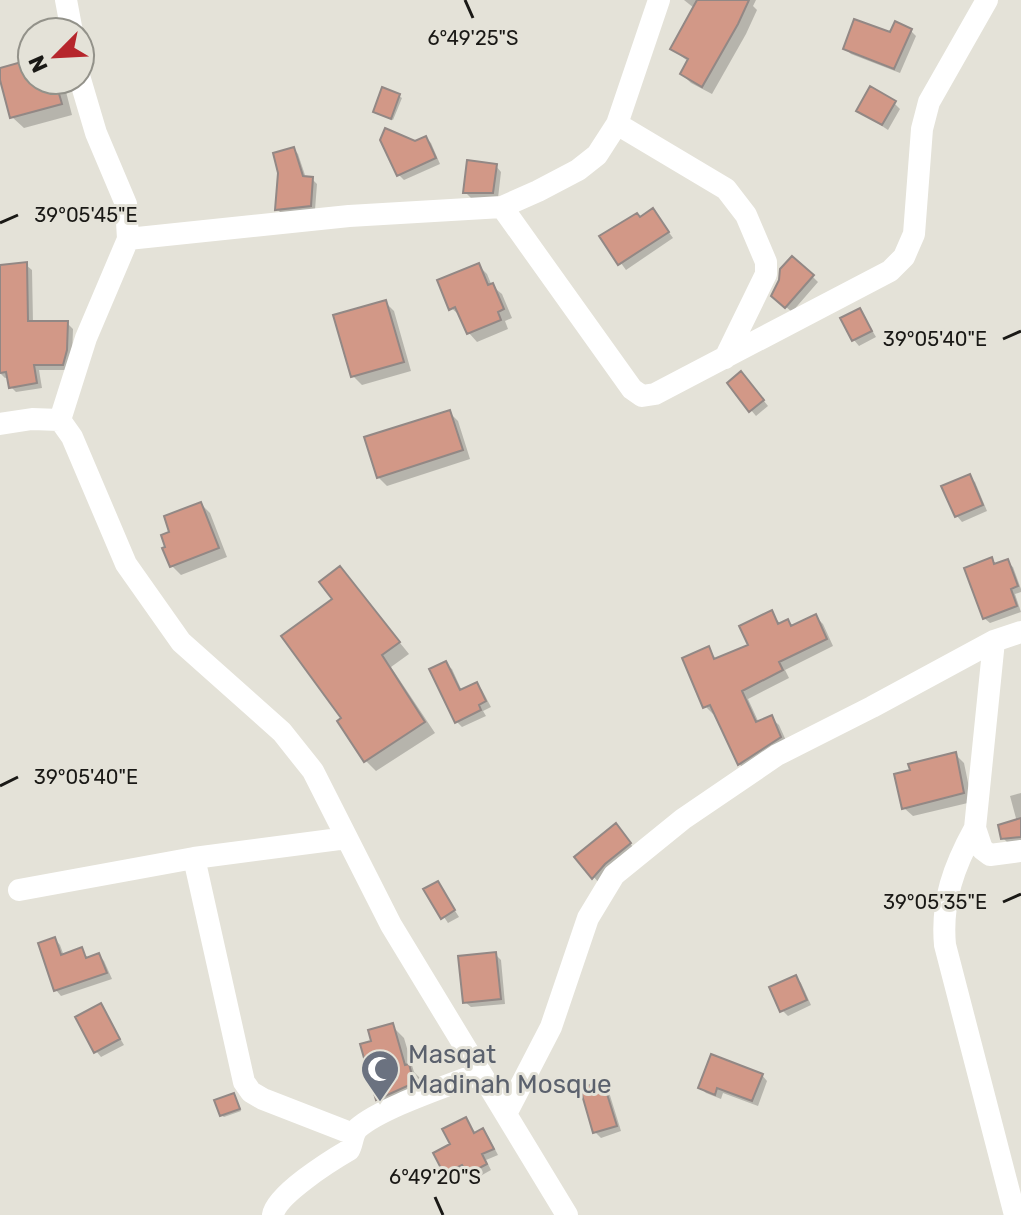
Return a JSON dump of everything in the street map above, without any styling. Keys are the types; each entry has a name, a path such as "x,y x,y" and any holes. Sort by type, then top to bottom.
{"street":[{"path":"128,239 349,216 502,207 558,182 597,155 617,124 659,0"},
{"path":"502,207 632,389 642,396 655,394 890,271 904,257 914,234 922,129 929,102 987,0"},
{"path":"60,420 86,338 128,239 126,204 96,133 85,96"},
{"path":"617,124 726,189 737,201 756,236 766,262 766,274 725,358"},
{"path":"0,424 32,419 60,420"},
{"path":"60,420 72,437 126,564 181,642 282,732 313,771 391,925 567,1215"},
{"path":"506,1114 551,1027 588,918 614,875 683,819 777,755 994,641 1021,632"},
{"path":"994,641 975,828 955,870 942,918 945,945 1015,1215"},
{"path":"975,828 982,849 990,855 1021,851"},
{"path":"19,890 194,858 347,838"},
{"path":"194,858 244,1082 251,1092 263,1099 353,1134"},
{"path":"273,1215 274,1208 287,1195 329,1161 349,1150 353,1134 361,1126 385,1112 480,1073"}],"building":[{"path":"697,0 749,0 702,87 680,74 688,59 670,49"},
{"path":"854,19 890,32 895,21 912,29 894,69 843,49"},
{"path":"16,64 16,96 60,96 62,104 10,118 0,68"},
{"path":"870,86 896,101 882,125 856,111"},
{"path":"382,87 400,94 391,119 373,112"},
{"path":"385,128 415,141 426,136 436,158 397,176 380,140"},
{"path":"294,147 303,176 313,177 311,206 275,210 278,173 273,153"},
{"path":"467,160 497,164 493,193 463,193"},
{"path":"653,208 669,232 618,265 599,236 637,213 640,217"},
{"path":"792,256 814,275 785,308 771,296 779,280 780,269"},
{"path":"27,262 28,321 68,321 67,350 63,365 34,365 37,383 9,388 6,372 0,373 0,265"},
{"path":"479,263 488,285 493,283 504,309 498,312 501,320 467,334 455,307 449,310 437,280"},
{"path":"386,300 404,362 351,377 333,315"},
{"path":"860,308 872,331 852,341 840,318"},
{"path":"741,371 764,400 749,412 727,383"},
{"path":"450,410 463,450 377,478 364,437"},
{"path":"970,474 983,505 955,517 941,486"},
{"path":"201,502 219,548 170,567 162,548 165,547 161,535 169,532 164,516"},
{"path":"992,557 994,564 1008,559 1018,586 1011,589 1017,606 983,619 964,568"},
{"path":"340,566 400,642 382,655 425,722 364,762 337,721 341,718 281,636 332,599 319,582"},
{"path":"772,610 778,624 788,619 791,626 816,614 827,639 779,662 783,670 742,691 756,722 772,715 781,737 738,765 710,705 703,708 682,658 709,646 714,659 748,645 739,626"},
{"path":"446,661 460,690 477,682 486,701 479,705 481,710 455,723 429,669"},
{"path":"956,752 964,793 902,809 894,774 910,770 908,764"},
{"path":"1021,818 1021,837 1001,839 998,825"},
{"path":"616,823 631,843 592,879 574,857"},
{"path":"438,881 455,910 441,919 423,889"},
{"path":"55,937 61,955 82,947 86,958 99,953 107,973 54,991 38,943"},
{"path":"496,952 501,999 463,1003 458,956"},
{"path":"796,975 807,1000 780,1012 769,987"},
{"path":"101,1003 120,1039 94,1053 75,1017"},
{"path":"393,1023 405,1065 409,1064 414,1083 376,1100 360,1044 371,1041 368,1030"},
{"path":"711,1054 763,1074 752,1101 717,1088 715,1095 698,1088"},
{"path":"603,1081 617,1126 593,1133 580,1088"},
{"path":"234,1093 240,1109 220,1116 214,1100"},
{"path":"466,1117 474,1133 483,1128 494,1149 482,1154 487,1164 468,1174 462,1165 444,1174 433,1153 450,1144 442,1129"}],"place":[{"name":"Masqat Madinah Mosque","path":"380,1103"}]}
